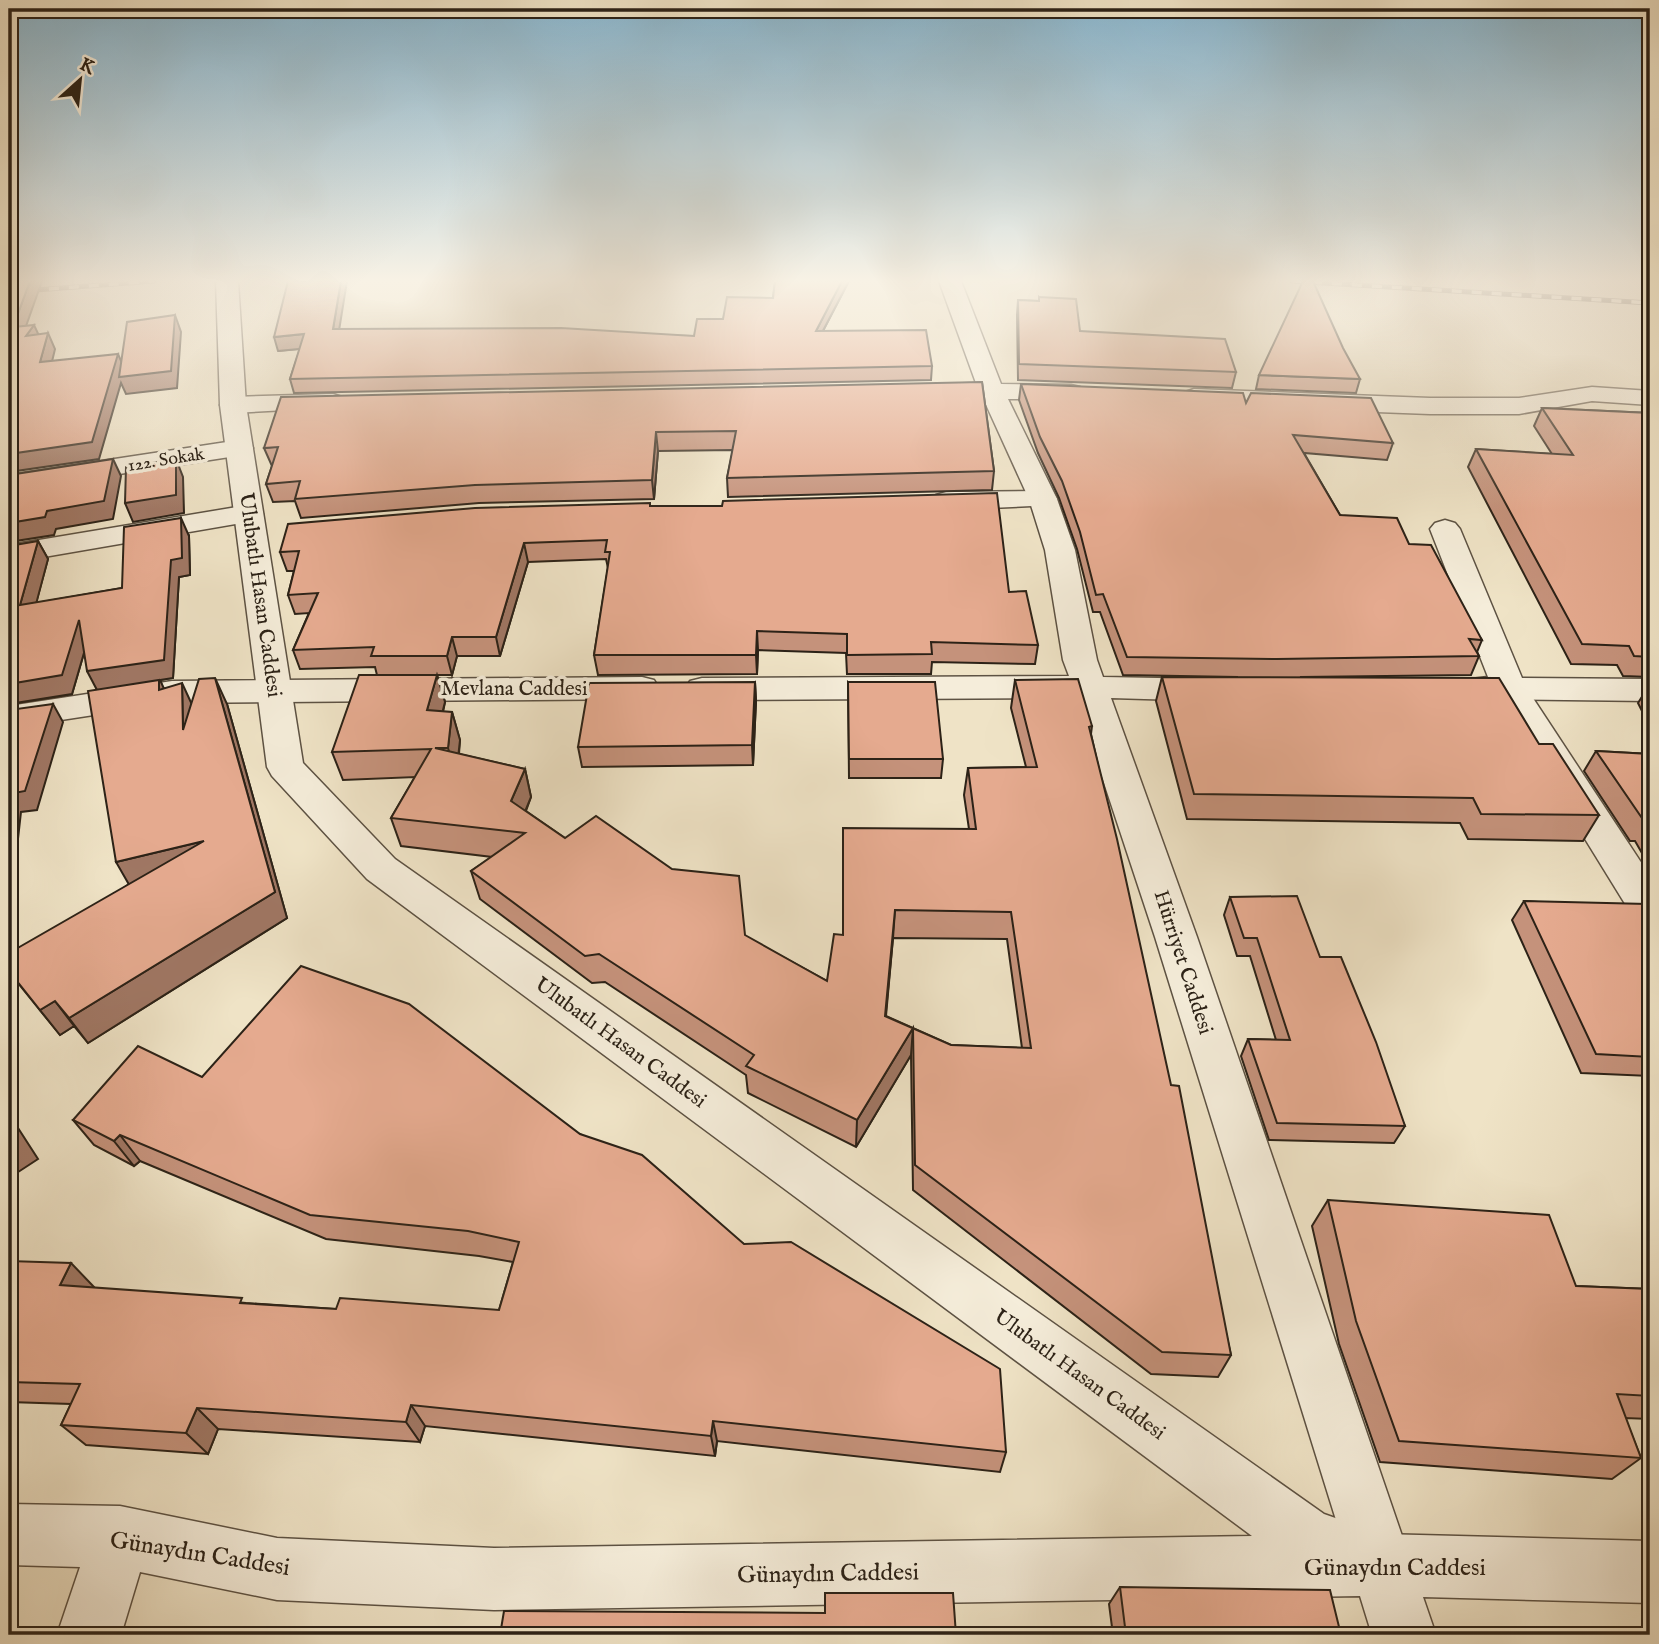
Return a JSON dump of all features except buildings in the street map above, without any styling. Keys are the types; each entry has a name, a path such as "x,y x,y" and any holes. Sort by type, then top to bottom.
{"street":[{"name":"Ulubatlı Hasan Caddesi","path":"231,358 233,405 240,448 260,526 274,689 285,767 381,869 1306,1538 1381,1565"},
{"name":"Hürriyet Caddesi","path":"980,358 1043,499 1060,550 1080,660 1181,950 1404,1635"},
{"path":"909,390 992,389 1101,393"},
{"path":"1170,396 1430,406 1519,406 1592,394 1650,398"},
{"path":"233,405 357,402"},
{"name":"122. Sokak","path":"9,483 240,448"},
{"path":"917,502 1043,499"},
{"path":"9,554 260,526"},
{"path":"1445,529 1509,688 1650,909"},
{"name":"Mevlana Caddesi","path":"9,717 173,692 274,689 1089,687 1243,690"},
{"path":"1443,689 1650,690"},
{"name":"Günaydın Caddesi","path":"9,1535 120,1537 277,1569 494,1579 1381,1565 1650,1572"},
{"path":"89,1635 120,1537"}]}
